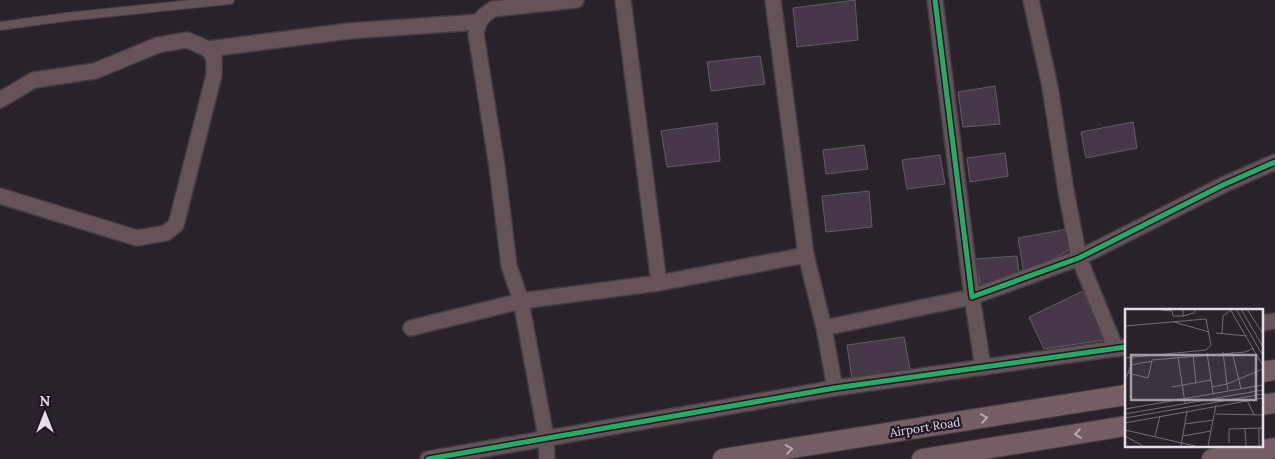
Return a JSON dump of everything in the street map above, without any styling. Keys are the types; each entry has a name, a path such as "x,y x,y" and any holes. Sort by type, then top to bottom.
{"street":[{"path":"547,459 546,437 521,301 509,266 497,167 476,34 478,22 493,9 576,0"},
{"path":"623,0 659,283"},
{"path":"773,0 806,254 824,328 835,388"},
{"path":"934,0 972,297 983,367"},
{"path":"428,459 835,388 1121,348 1079,258 1066,191 1050,87 1031,0"},
{"path":"0,100 34,80 94,71 158,45 187,40 208,48 349,31 478,22"},
{"path":"0,196 137,238 166,233 176,225 214,75 214,58 208,48"},
{"path":"824,328 972,297 1079,258 1223,185 1275,162"},
{"path":"411,328 521,301 659,283 806,254"},
{"path":"1262,323 1275,321"},
{"path":"1262,372 1275,370"},
{"name":"Airport Road","path":"723,459 1125,395"},
{"path":"1262,405 1275,402"},
{"path":"922,459 1125,426"},
{"path":"1212,459 1275,448"}],"lane":[{"path":"0,26 66,17 230,0"}],"building":[{"path":"855,0 858,40 797,47 793,8"},
{"path":"760,56 765,84 711,91 707,62"},
{"path":"995,86 1000,124 963,127 958,92"},
{"path":"1133,122 1137,148 1086,158 1081,132"},
{"path":"717,123 720,161 667,167 661,131"},
{"path":"864,145 868,169 826,174 823,150"},
{"path":"1005,153 1008,176 970,182 967,158"},
{"path":"940,155 945,184 907,189 902,160"},
{"path":"869,191 872,227 826,232 822,196"},
{"path":"1068,229 1071,249 1024,274 1018,238"},
{"path":"1017,256 1019,274 981,288 975,259"},
{"path":"1083,291 1104,340 1044,349 1029,317"},
{"path":"904,337 910,369 852,379 847,345"}],"cycle path":[{"path":"935,0 972,297 1079,258 1223,185 1275,162"},
{"path":"428,459 835,388 1125,347"}]}
